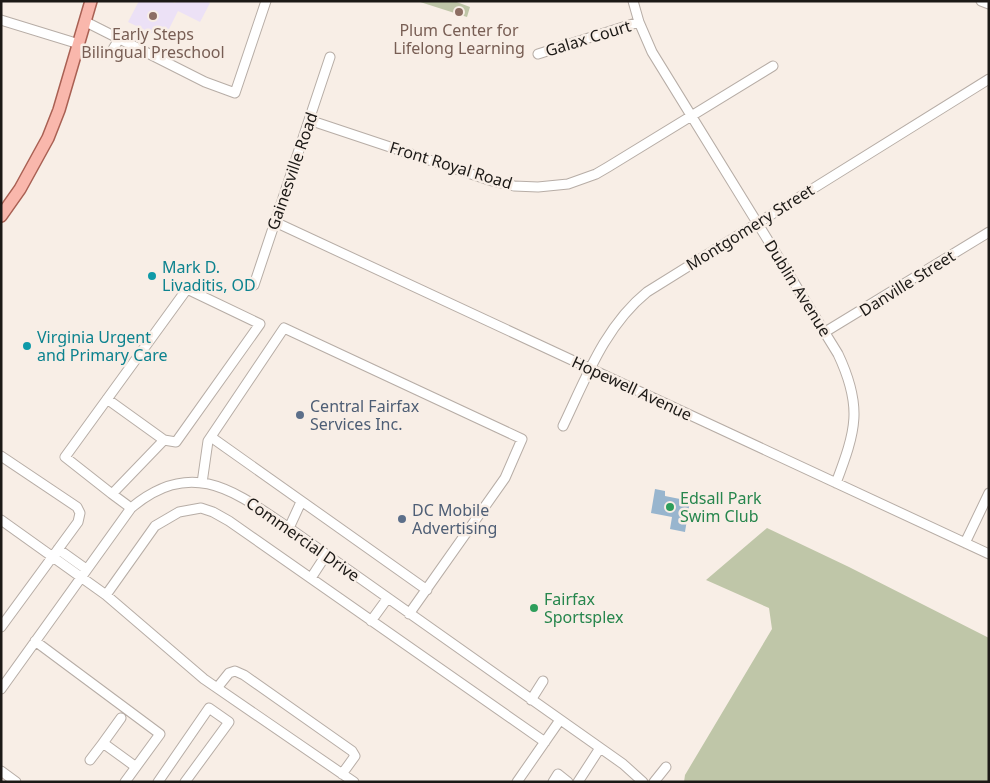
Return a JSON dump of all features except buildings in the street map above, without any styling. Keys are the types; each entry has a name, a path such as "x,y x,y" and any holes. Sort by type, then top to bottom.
{"main road":[{"path":"1,216 32,169 48,138 59,110 91,1"}],"street":[{"path":"86,22 205,82 235,93 266,1"},
{"name":"Dublin Avenue","path":"633,1 639,22 652,52 825,332 847,373 853,391 854,405 851,439 836,483"},
{"path":"981,1 989,4"},
{"path":"1,20 79,44"},
{"name":"Galax Court","path":"538,54 639,22"},
{"path":"110,54 119,39"},
{"name":"Gainesville Road","path":"254,285 330,57"},
{"name":"Front Royal Road","path":"309,120 492,181 514,186 538,187 568,184 596,174 774,66"},
{"name":"Montgomery Street","path":"563,426 613,328 638,300 663,282 989,79"},
{"name":"Hopewell Avenue","path":"275,222 989,554"},
{"name":"Danville Street","path":"825,332 989,232"},
{"path":"107,399 164,440 176,442 260,324 187,289 107,399 65,457 131,508"},
{"path":"202,483 208,441 284,328 522,439 505,478 409,614"},
{"path":"211,437 426,590"},
{"path":"112,494 164,440"},
{"path":"1,456 78,507 80,513 78,522 1,627"},
{"name":"Commercial Drive","path":"1,689 131,508 141,499 161,488 184,483 202,483 220,486 233,491 289,528 600,748 644,782"},
{"path":"966,543 989,493"},
{"path":"289,528 305,504"},
{"path":"106,595 155,526 179,512 201,508 213,512 311,578 545,742"},
{"path":"1,520 84,573 106,595 196,672 354,782"},
{"path":"311,578 326,555"},
{"path":"372,621 387,599"},
{"path":"35,641 160,734 125,782"},
{"path":"217,688 228,673 235,671 244,675 352,751 355,756 342,774"},
{"path":"531,700 543,681"},
{"path":"158,782 208,708 229,722 185,782"},
{"path":"90,760 121,718"},
{"path":"516,782 560,720"},
{"path":"103,743 136,767"},
{"path":"578,782 600,748"},
{"path":"654,782 666,767"},
{"path":"1,771 16,782"},
{"path":"553,782 558,774 568,782"}],"shaded area":[{"name":"Early Steps Bilingual Preschool","path":"139,1 170,1 175,3 176,1 206,1 210,3 200,22 178,11 164,39 128,22"}],"green space":[{"name":"Plum Center for Lifelong Learning","path":"417,1 454,1 470,7 467,17"},
{"path":"767,528 989,638 989,782 684,782 685,775 772,629 769,608 706,580"}],"water":[{"name":"Edsall Park Swim Club","path":"655,489 665,491 665,496 690,501 685,532 670,529 672,517 651,513"}],"place":[{"name":"Plum Center for Lifelong Learning","path":"459,12"},
{"name":"Early Steps Bilingual Preschool","path":"153,16"},
{"name":"Mark D. Livaditis, OD","path":"152,276"},
{"name":"Virginia Urgent and Primary Care","path":"27,346"},
{"name":"Central Fairfax Services Inc.","path":"300,415"},
{"name":"Edsall Park Swim Club","path":"670,507"},
{"name":"DC Mobile Advertising","path":"402,519"},
{"name":"Fairfax Sportsplex","path":"534,608"}]}
